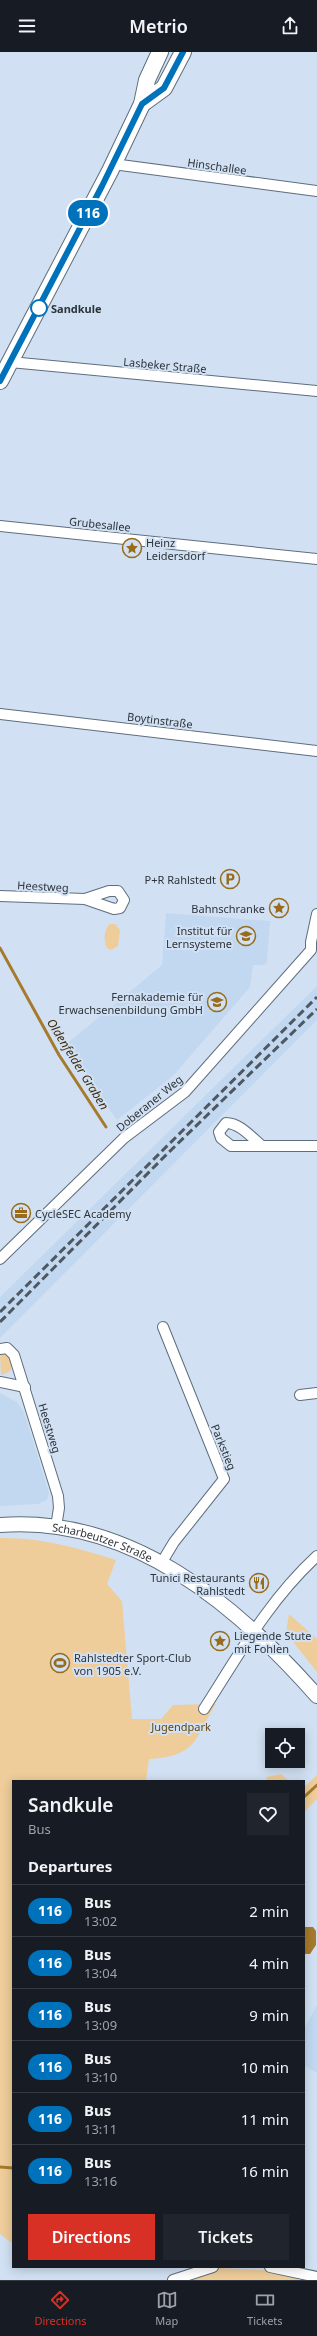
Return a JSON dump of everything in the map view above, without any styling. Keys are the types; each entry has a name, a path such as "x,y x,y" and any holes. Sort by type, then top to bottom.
{"main road":[{"path":"0,380 113,164 142,104 147,80 160,52"},
{"path":"142,104 164,88 183,52"},
{"name":"Scharbeutzer Straße","path":"0,1525 33,1524 98,1535 162,1562 191,1580 253,1630 293,1669 317,1696"}],"street":[{"name":"Hinschallee","path":"113,164 317,191"},
{"name":"Lasbeker Straße","path":"10,362 317,391"},
{"name":"Grubesallee","path":"0,526 317,559"},
{"name":"Boytinstraße","path":"0,714 317,751"},
{"name":"Heestweg","path":"0,896 86,899"},
{"name":"Doberaner Weg","path":"0,1259 124,1138 185,1092 314,953 311,942 317,914"},
{"path":"262,1146 317,1146"},
{"name":"Parkstieg","path":"162,1562 174,1542 224,1479 163,1327"},
{"name":"Heestweg","path":"0,1349 7,1348 13,1352 25,1387 58,1496 59,1508 56,1527"},
{"path":"0,1382 25,1387"},
{"path":"300,1395 317,1393"},
{"path":"204,1709 253,1630 287,1588 317,1556"},
{"path":"173,2280 210,2268"},
{"path":"275,2268 317,2277"}],"shaded area":[{"path":"166,913 270,921 267,962 264,965 253,965 250,987 173,1076 117,1120 64,1046 162,965"},
{"path":"317,986 317,1020 0,1338 0,1297"},
{"path":"0,1393 17,1402 24,1412 49,1493 47,1500 38,1504 0,1506"},
{"path":"305,1927 313,1927 316,1931 316,1945 310,1954 305,1954"},
{"path":"317,2005 317,2073 305,2066 305,2027"}],"green space":[{"path":"110,924 115,924 120,930 118,946 111,950 107,948 105,939 106,929"},
{"path":"0,1354 5,1354 12,1362 12,1367 9,1372 1,1375"},
{"name":"Rahlstedter Sport-Club von 1905 e.V.","path":"0,1538 15,1538 59,1544 116,1560 107,1584 122,1601 132,1719 161,1719 173,1705 216,1704 193,1744 186,1750 165,1757 149,1759 146,1780 12,1780 12,2243 0,2234"},
{"path":"289,1614 317,1639 317,1672 286,1633"},
{"path":"281,1774 288,1780 267,1780 266,1777"},
{"path":"317,1775 317,1799 305,1811 305,1786"},
{"path":"220,2268 278,2271 296,2276 298,2280 180,2280"}],"waterway":[{"name":"Oldenfelder Graben","path":"0,948 59,1055 106,1127"},
{"path":"305,1796 317,1785"},
{"path":"0,2167 12,2168"}],"railway":[{"path":"0,1312 317,997"},
{"path":"0,1322 168,1153 317,1009"}],"bus line":[{"name":"116","path":"0,381 102,186 142,104 164,88 183,52"}],"place":[{"name":"Sandkule","path":"39,308"},
{"name":"Heinz Leidersdorf","path":"132,548"},
{"name":"P+R Rahlstedt","path":"230,879"},
{"name":"Bahnschranke","path":"279,908"},
{"name":"Institut für Lernsysteme","path":"246,936"},
{"name":"Fernakademie für Erwachsenenbildung GmbH","path":"217,1002"},
{"name":"CycleSEC Academy","path":"21,1213"},
{"name":"Tunici Restaurants Rahlstedt","path":"259,1583"},
{"name":"Liegende Stute mit Fohlen","path":"220,1641"},
{"name":"Rahlstedter Sport-Club von 1905 e.V.","path":"60,1663"}],"park label":[{"name":"Jugendpark","path":"181,1726"}]}
